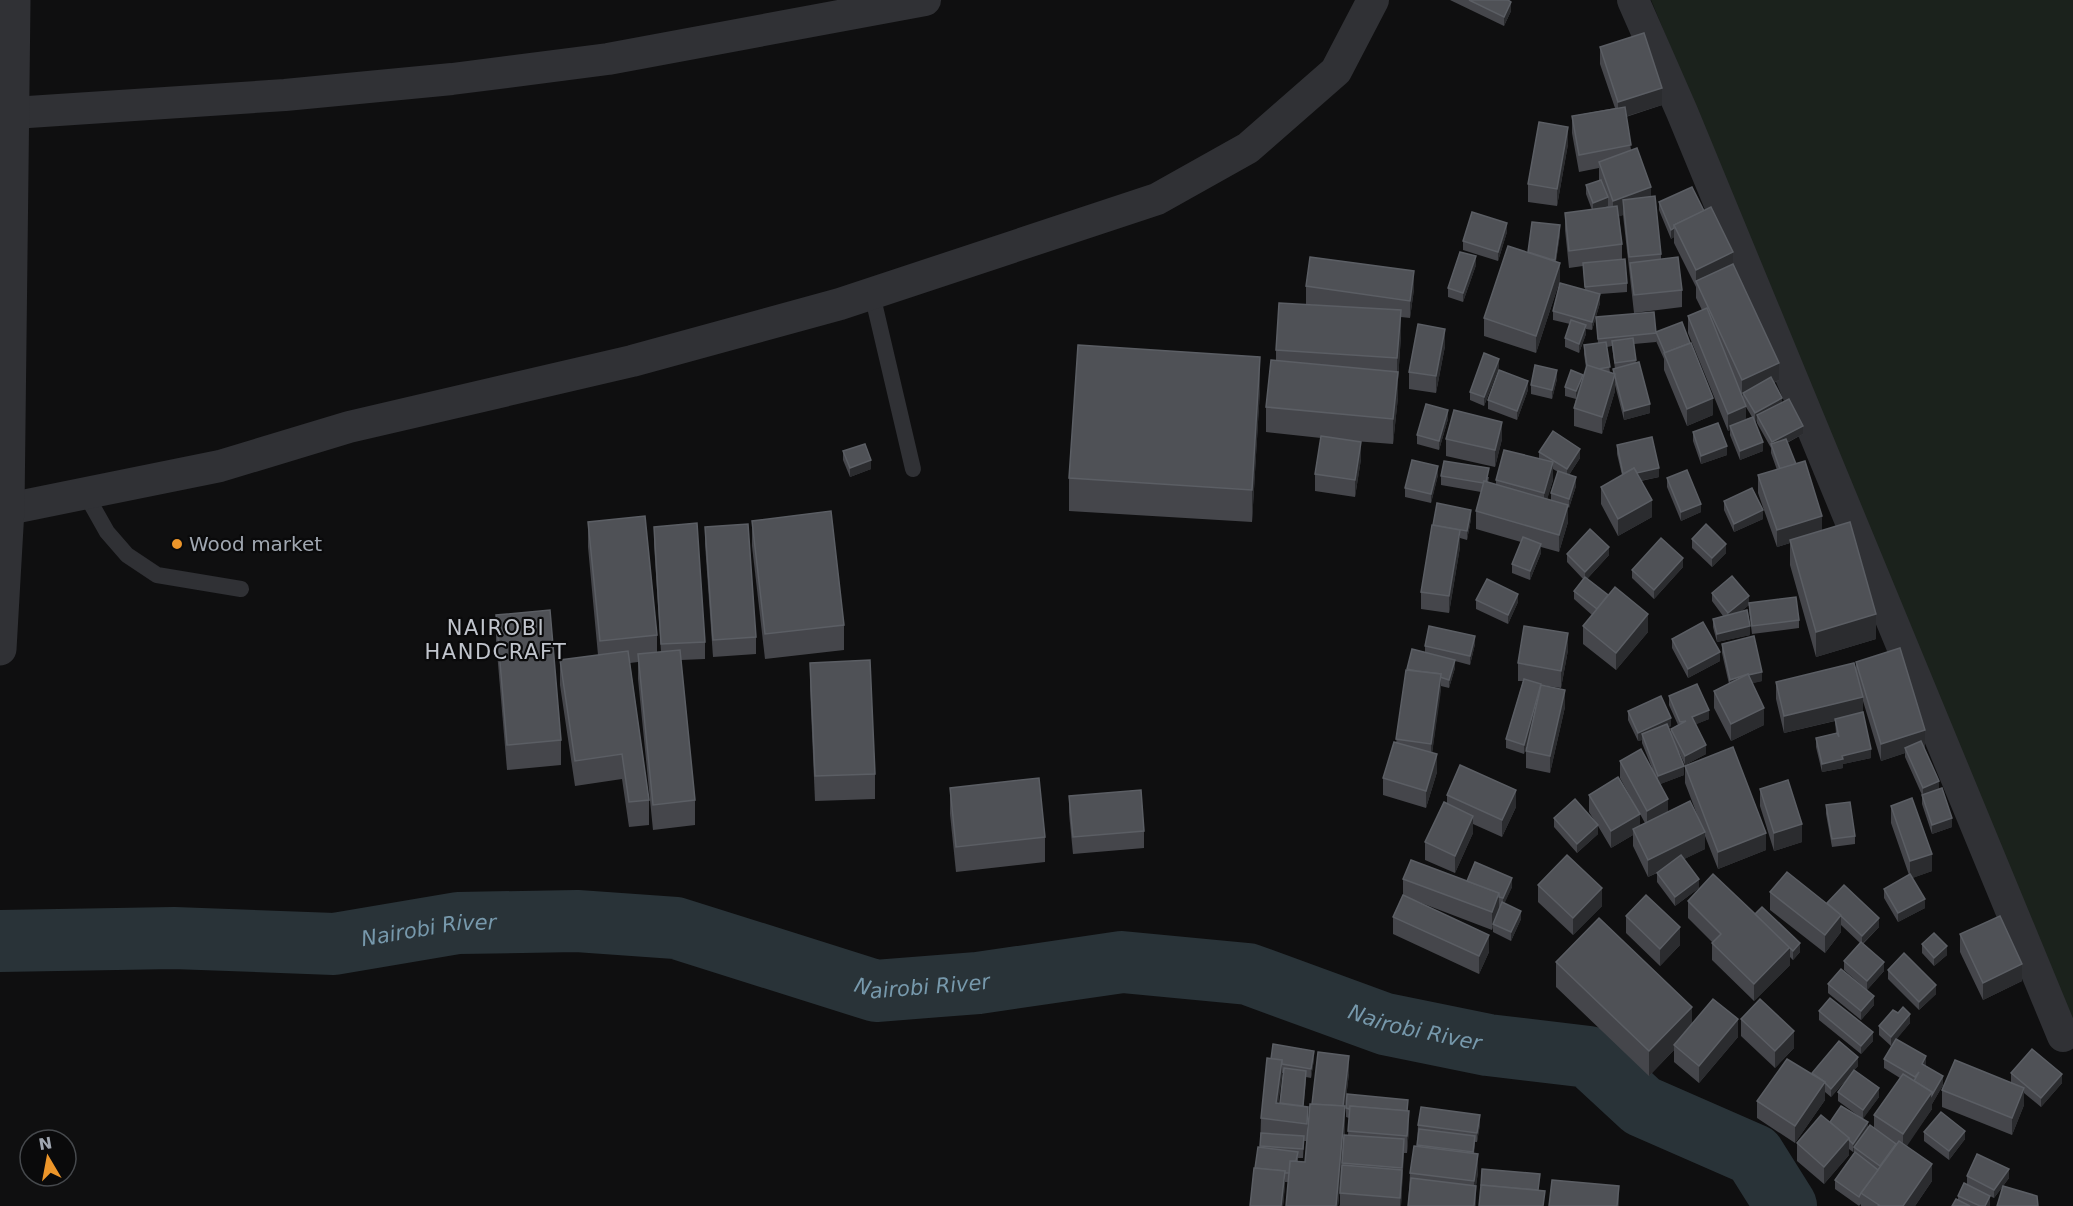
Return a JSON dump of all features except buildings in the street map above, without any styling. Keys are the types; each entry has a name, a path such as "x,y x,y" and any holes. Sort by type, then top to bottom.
{"street":[{"path":"0,649 3,549 8,509 7,112 14,0"},
{"path":"7,112 285,95 608,60 925,0"},
{"path":"8,509 220,466 349,427 632,361 840,304 1157,199 1248,148 1336,71 1373,0"},
{"path":"1633,0 1682,112 2063,1036"}],"lane":[{"path":"872,294 913,470"},
{"path":"85,493 107,532 127,555 158,575 241,589"}],"shaded area":[{"path":"1651,0 2073,0 2073,1025"}],"waterway":[{"name":"Nairobi River","path":"0,941 174,938 334,944 458,923 577,921 676,928 876,991 978,983 1122,962 1248,974 1385,1024 1488,1045 1589,1057 1642,1106 1754,1155 1786,1206"}],"place":[{"name":"Wood market","path":"177,544"}],"district":[{"name":"NAIROBI HANDCRAFT","path":"496,640"}]}
